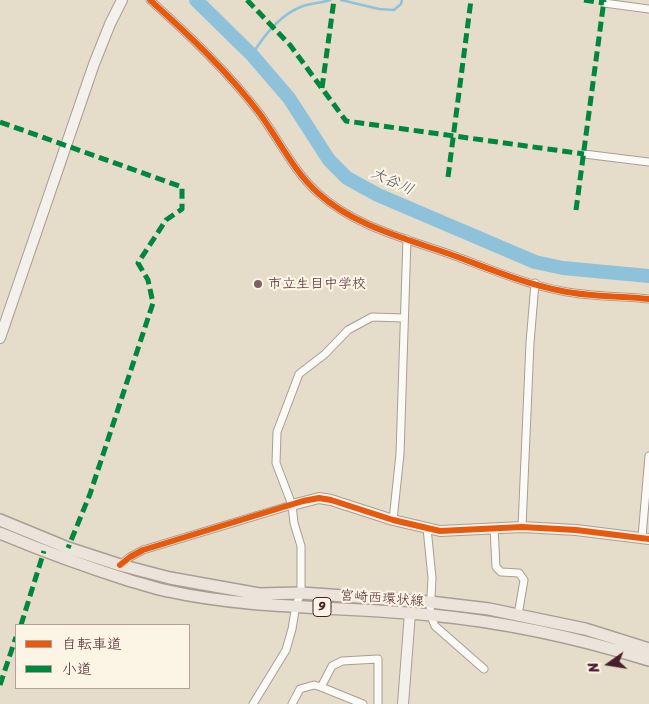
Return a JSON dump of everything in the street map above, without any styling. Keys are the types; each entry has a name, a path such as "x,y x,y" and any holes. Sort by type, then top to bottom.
{"main road":[{"name":"宮崎西環状線","path":"0,520 68,548 120,565 170,578 259,594 301,593 430,602 489,609 585,629 649,648"},
{"name":"宮崎西環状線","path":"0,533 44,551 113,575 167,591 227,601 430,614 501,623 563,636 649,660"}],"street":[{"path":"0,338 94,64 122,0"},
{"path":"150,0 221,68 259,113 316,192 336,208 362,223 407,238 513,279 562,291 649,299"},
{"path":"604,3 649,9"},
{"path":"584,154 649,162"},
{"path":"393,520 400,454 407,238"},
{"path":"522,527 529,361 535,283"},
{"path":"252,704 286,650 296,606 301,593 301,546 294,523 292,505 276,462 277,432 299,374 325,354 348,330 372,317 404,318"},
{"path":"120,565 143,550 319,498 331,500 393,520 440,531 522,527 576,530 645,538 649,456"},
{"path":"427,528 432,578 430,614 435,626 484,669"},
{"path":"494,528 496,567 501,572 519,573 524,580 518,615"},
{"path":"403,704 410,613"},
{"path":"321,687 332,666 342,661 378,659 378,704"},
{"path":"292,704 300,690 314,685 363,704"}],"waterway":[{"name":"大谷川","path":"196,0 252,55 289,98 329,160 347,178 378,195 535,262 563,268 649,276"},
{"path":"252,55 262,40 287,14 303,6 330,0"},
{"path":"341,0 379,9 394,10 401,4 402,0"}],"marked path":[{"path":"247,0 290,45 346,121 584,154"},
{"path":"322,88 334,0"},
{"path":"448,177 471,0"},
{"path":"584,0 604,3"},
{"path":"576,210 604,0"},
{"path":"0,122 182,187 182,209 166,220 138,263 148,280 153,303 90,494 68,548"},
{"path":"21,624 44,551"},
{"path":"0,685 15,640"}],"cycle path":[{"path":"150,0 194,40 235,83 260,114 294,166 309,185 348,215 401,238 535,284 584,294 649,299"},
{"path":"120,565 143,550 303,501 319,498 331,500 393,520 440,531 522,527 576,530 649,539"}],"place":[{"name":"市立生目中学校","path":"258,284"}]}
